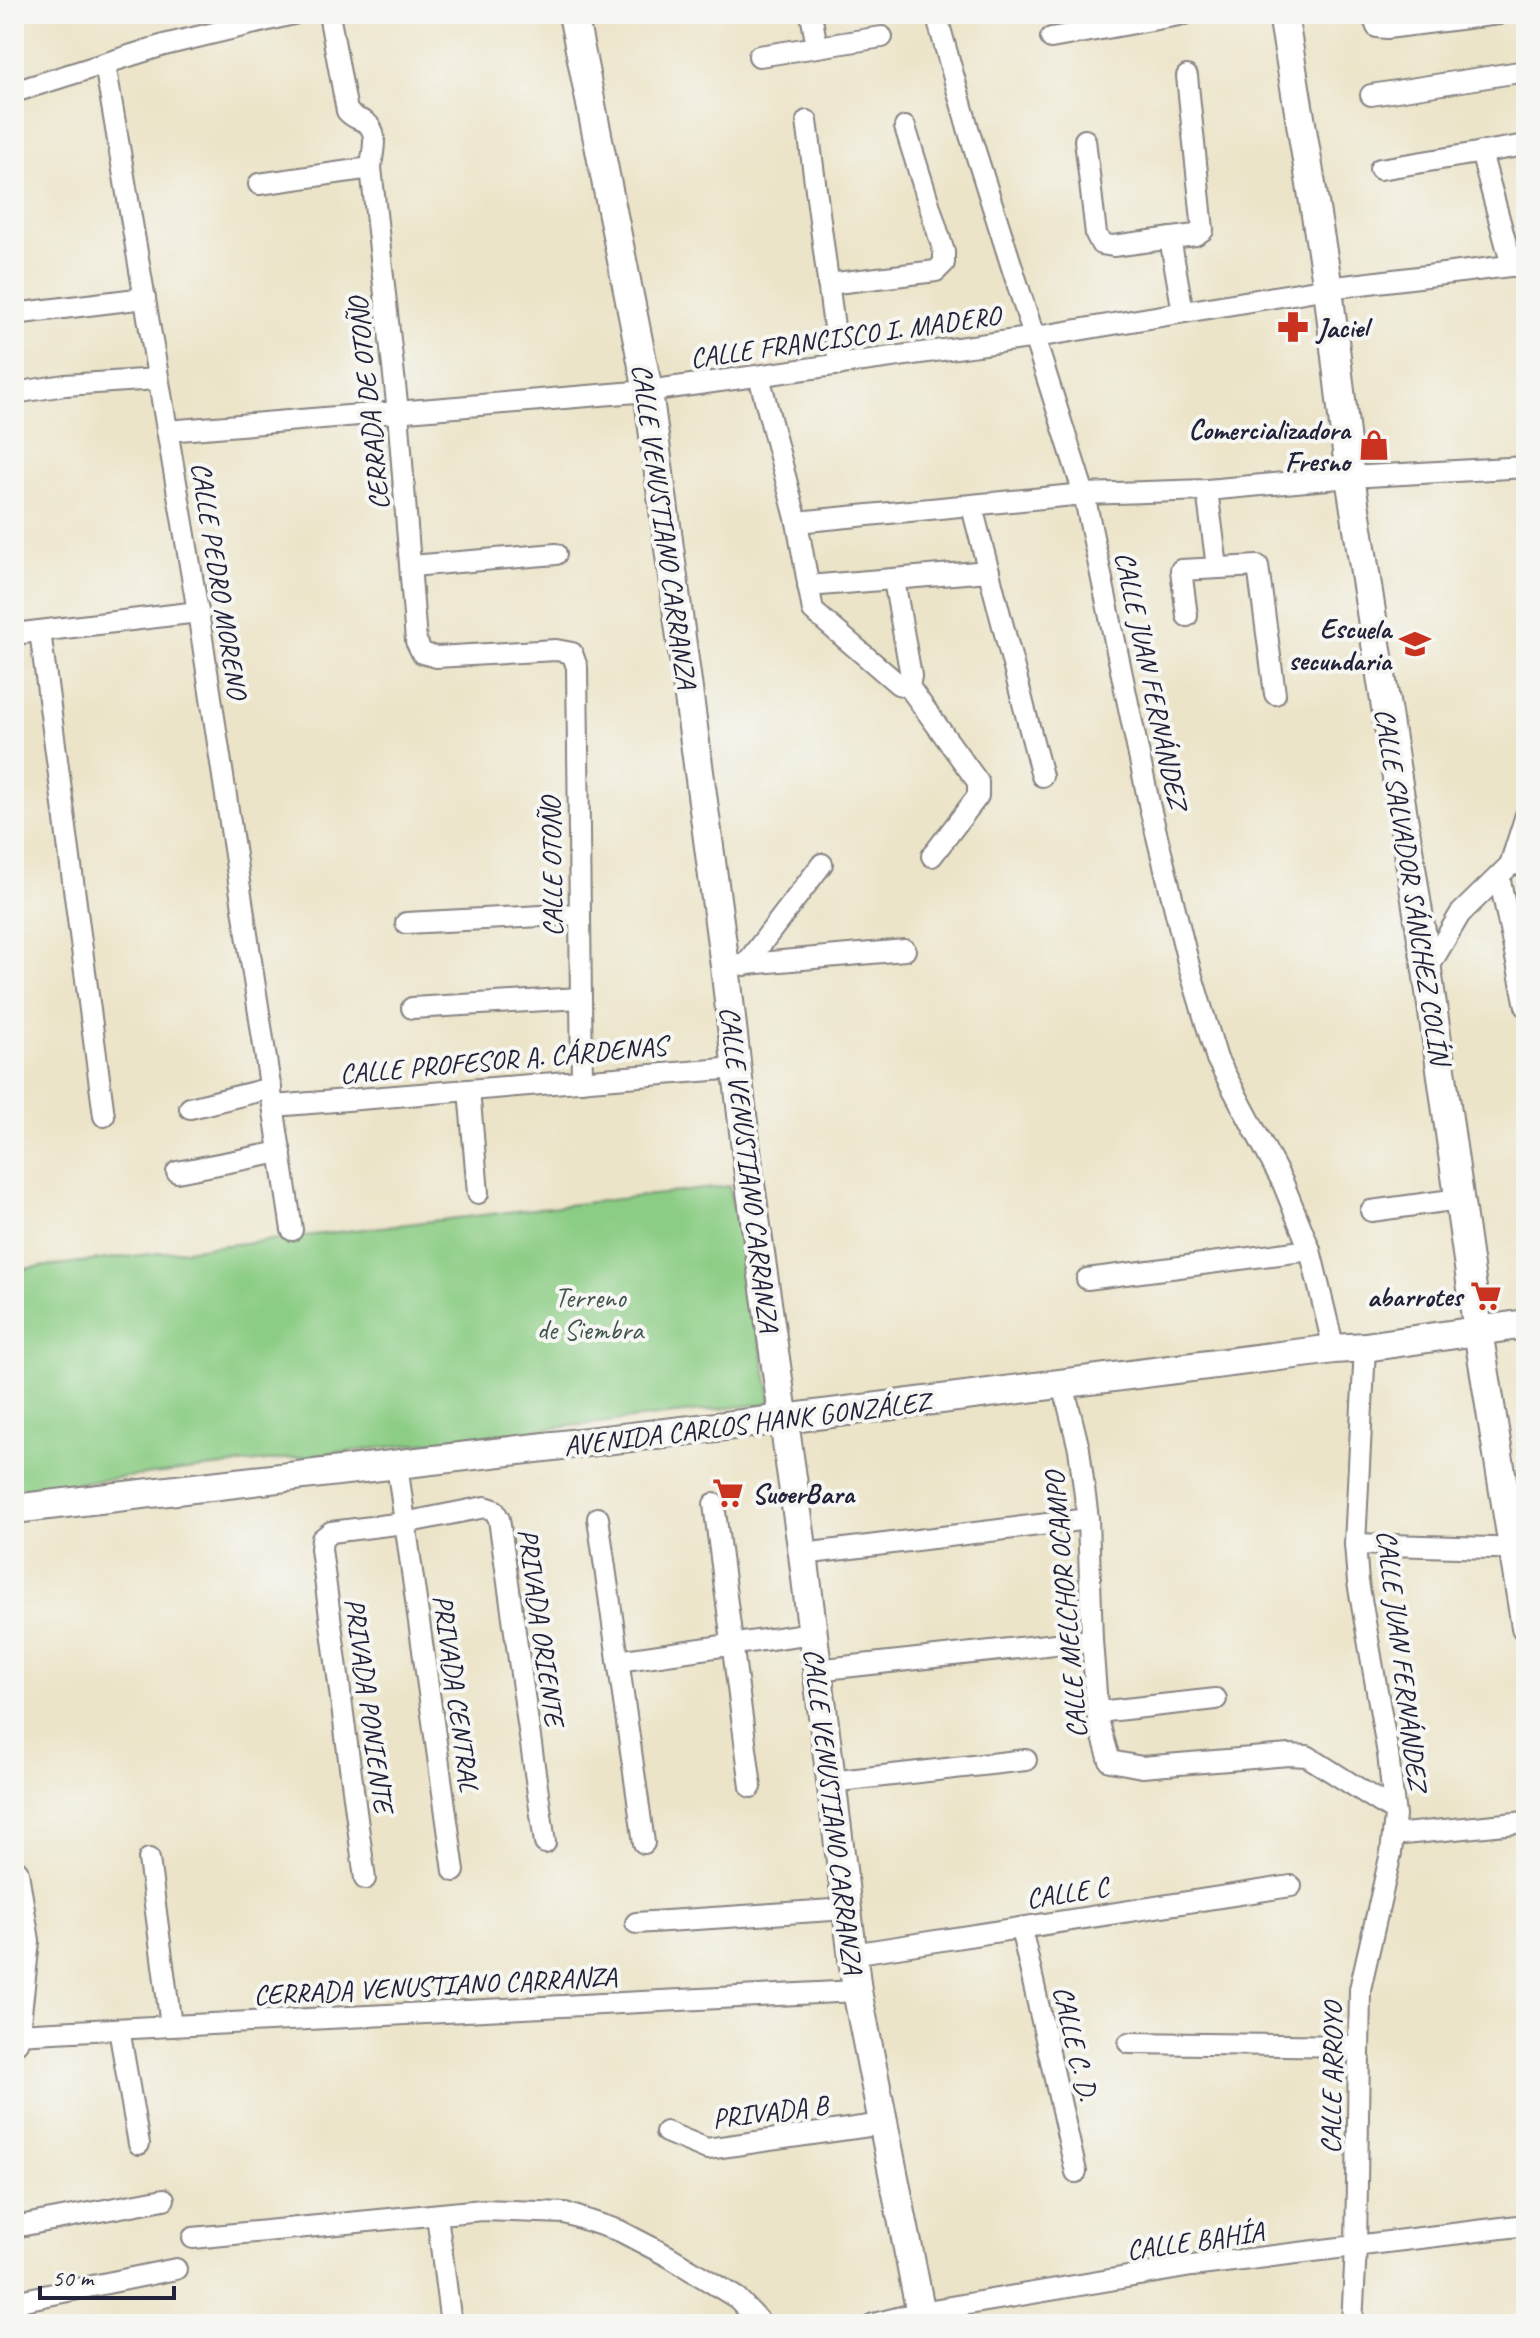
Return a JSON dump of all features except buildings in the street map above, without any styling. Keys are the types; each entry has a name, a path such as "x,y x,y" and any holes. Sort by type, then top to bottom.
{"street":[{"path":"14,92 164,45 293,14"},
{"name":"CERRADA DE OTOÑO","path":"329,14 347,111 373,130 371,168 398,412 416,641 422,653 436,657 556,650 572,653"},
{"name":"CALLE VENUSTIANO CARRANZA","path":"573,14 648,391 735,966 737,1068 750,1184 803,1554 857,1991 922,2318"},
{"path":"811,14 817,47"},
{"name":"CALLE JUAN FERNÁNDEZ","path":"936,14 970,135 1084,494 1150,808 1190,970 1217,1059 1283,1183 1310,1250 1334,1349"},
{"path":"1051,38 1185,14"},
{"name":"CALLE SALVADOR SÁNCHEZ COLÍN","path":"1283,14 1328,288 1350,477 1427,970 1478,1331 1519,1549 1526,1627"},
{"path":"1372,14 1377,27 1387,28 1499,14"},
{"path":"759,56 882,37"},
{"name":"CALLE PEDRO MORENO","path":"105,64 198,612 292,1230"},
{"path":"1371,95 1526,71"},
{"path":"1085,140 1096,234 1101,244 1113,246 1195,235 1203,230 1187,76"},
{"path":"807,121 839,365"},
{"path":"828,284 936,271 944,263 944,252 905,127"},
{"path":"1380,169 1526,145"},
{"path":"1481,152 1519,265"},
{"path":"259,184 371,168"},
{"path":"1170,238 1183,312"},
{"name":"CALLE FRANCISCO I. MADERO","path":"167,431 648,391 1036,337 1328,288 1519,265"},
{"path":"14,314 145,298"},
{"path":"759,376 797,522 813,611 898,684 909,687 978,782 978,796 932,856"},
{"path":"14,393 65,385 158,379"},
{"path":"797,522 1084,494 1207,490 1350,477 1526,467"},
{"path":"1207,490 1217,567"},
{"path":"972,507 1042,776"},
{"path":"411,566 556,554"},
{"path":"1187,616 1181,570 1258,566 1275,694"},
{"path":"808,586 989,571"},
{"path":"894,580 911,676 909,687"},
{"path":"14,634 198,612"},
{"path":"40,631 104,1116"},
{"name":"CALLE OTOÑO","path":"572,653 577,667 582,1081"},
{"path":"1526,815 1512,868 1526,1006"},
{"path":"735,966 822,864"},
{"path":"1427,970 1460,914 1512,868"},
{"path":"406,923 579,914"},
{"path":"735,966 905,950"},
{"path":"412,1008 580,998"},
{"name":"CALLE PROFESOR A. CÁRDENAS","path":"190,1108 272,1097 469,1090 737,1068"},
{"path":"469,1090 478,1193"},
{"path":"177,1172 281,1152"},
{"path":"1371,1211 1459,1199"},
{"path":"1087,1279 1310,1250"},
{"name":"AVENIDA CARLOS HANK GONZÁLEZ","path":"14,1509 784,1419 1526,1324"},
{"name":"CALLE JUAN FERNÁNDEZ","path":"1365,1347 1355,1544 1358,1582 1388,1754 1394,1811 1393,1835"},
{"name":"CALLE MELCHOR OCAMPO","path":"1063,1384 1079,1449 1088,1519 1098,1712 1110,1761 1142,1767 1307,1756 1394,1811"},
{"name":"PRIVADA CENTRAL","path":"397,1465 454,1871"},
{"path":"714,1504 751,1787"},
{"name":"PRIVADA ORIENTE","path":"404,1523 485,1507 494,1510 499,1519 545,1843"},
{"path":"598,1518 644,1843"},
{"path":"803,1554 1088,1519"},
{"name":"PRIVADA PONIENTE","path":"365,1879 322,1539 331,1532 404,1523"},
{"path":"1355,1544 1519,1549"},
{"path":"618,1661 812,1633"},
{"path":"816,1670 1092,1640"},
{"path":"1098,1712 1216,1699"},
{"path":"830,1782 1026,1760"},
{"path":"1393,1835 1526,1822"},
{"name":"CALLE ARROYO","path":"1352,2324 1360,1989 1393,1835"},
{"path":"149,1859 171,2026"},
{"path":"14,1873 25,1941 14,2037"},
{"name":"CALLE C","path":"852,1954 1291,1886"},
{"path":"636,1923 847,1909"},
{"name":"CALLE C. D.","path":"1021,1928 1076,2172"},
{"name":"CERRADA VENUSTIANO CARRANZA","path":"14,2037 171,2026 857,1991"},
{"path":"119,2029 139,2144"},
{"path":"1129,2043 1359,2046"},
{"name":"PRIVADA B","path":"666,2132 707,2149 883,2124"},
{"path":"14,2227 164,2199"},
{"path":"193,2238 482,2210 565,2213 620,2231 668,2256 737,2298 762,2324"},
{"path":"437,2215 451,2324"},
{"name":"CALLE BAHÍA","path":"874,2324 922,2318 1192,2266 1526,2225"},
{"path":"14,2302 176,2269"},
{"path":"14,2316 17,2324"}],"green space":[{"name":"Terreno de Siembra","path":"729,1186 772,1403 14,1490 14,1270"}],"place":[{"name":"Jaciel","path":"1293,327"},
{"name":"Comercializadora Fresno","path":"1374,445"},
{"name":"Escuela secundaria","path":"1415,644"},
{"name":"abarrotes","path":"1486,1296"},
{"name":"SuoerBara","path":"728,1493"}]}
